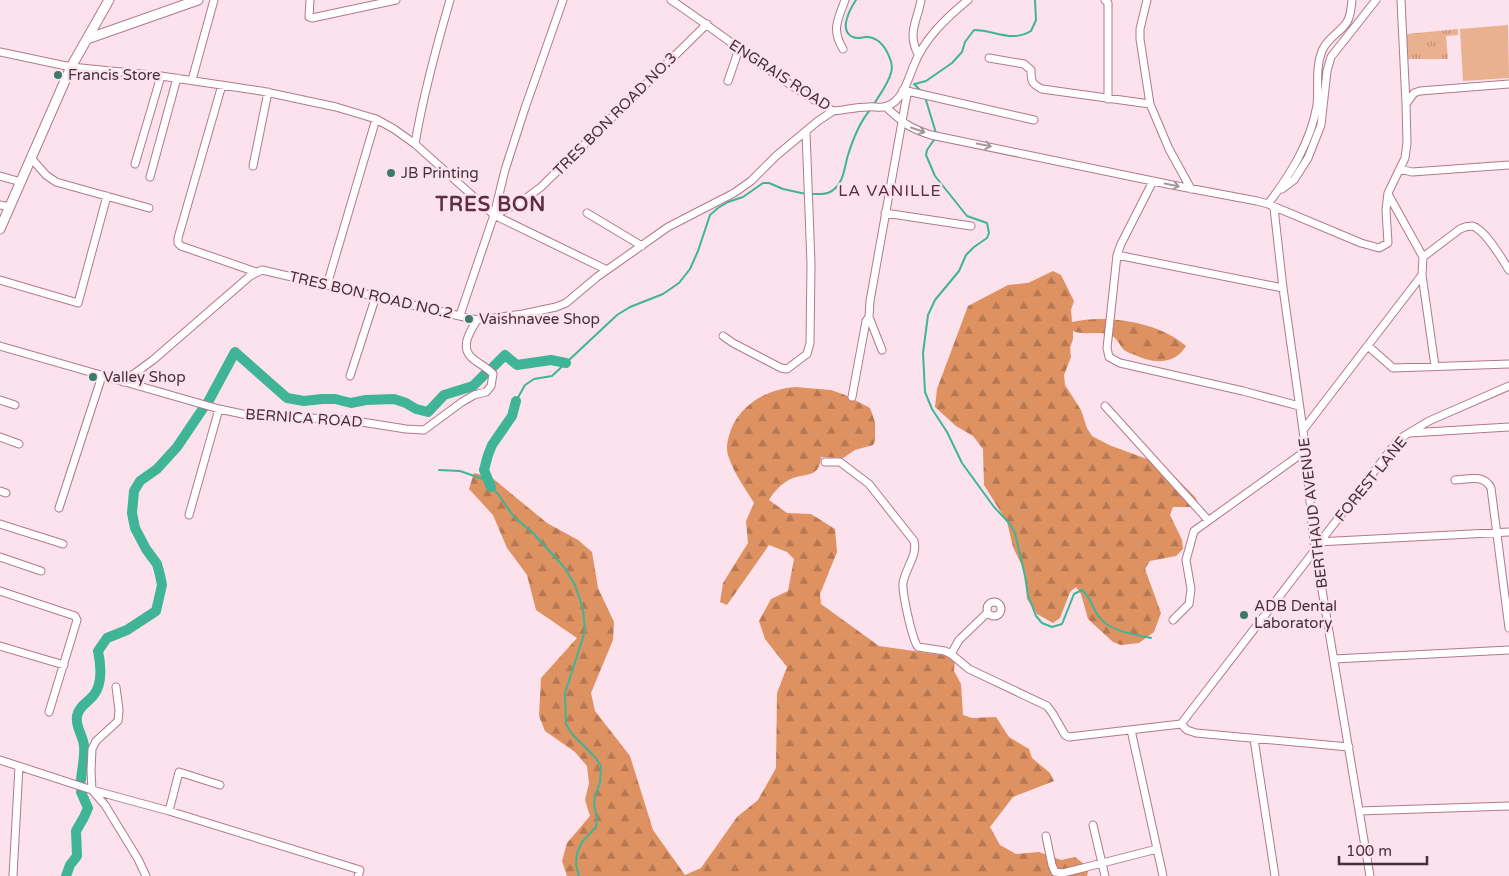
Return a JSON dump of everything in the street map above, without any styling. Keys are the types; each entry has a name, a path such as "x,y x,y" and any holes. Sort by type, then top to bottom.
{"main road":[{"path":"0,229 71,67 109,0"},
{"path":"87,39 198,0"}],"street":[{"path":"192,80 214,0"},
{"path":"310,0 308,14 312,18 396,0"},
{"path":"415,144 430,67 450,0"},
{"path":"460,315 494,215 505,170 522,117 562,0"},
{"name":"ENGRAIS ROAD","path":"670,0 707,24 739,49 813,100 833,111 870,106 883,107"},
{"path":"843,49 839,43 836,23 845,0"},
{"path":"918,54 913,44 913,31 921,0"},
{"path":"968,0 936,30 918,54 898,98 883,107 912,129 931,135 1271,206 1361,243 1379,248 1388,243 1386,210 1388,193 1392,181 1400,169 1407,143 1407,101 1401,0"},
{"path":"1105,0 1108,3 1108,99"},
{"path":"1147,0 1140,30 1140,39 1150,104 1169,148 1191,189"},
{"path":"1271,206 1276,194 1288,178 1311,127 1319,89 1318,63 1322,51 1327,42 1346,24 1351,13 1352,0"},
{"path":"1276,194 1294,180 1308,158 1321,125 1327,71 1331,57 1376,0"},
{"name":"TRES BON ROAD NO.3","path":"494,215 521,202 541,186 707,24"},
{"path":"728,81 739,49"},
{"path":"0,52 71,67 177,78 268,92 336,107 376,119 415,144 494,215 607,270"},
{"path":"989,58 1024,64 1031,70 1031,81 1033,84 1042,89 1150,104"},
{"path":"135,164 161,76"},
{"path":"150,177 177,78"},
{"path":"1407,101 1414,93 1420,91 1509,84"},
{"name":"TRES BON ROAD NO.2","path":"222,85 178,238 181,246 256,272 262,270 477,320 523,314 566,303 607,270 674,224 734,193 751,181 776,156 833,111"},
{"path":"903,90 1034,120"},
{"path":"882,350 869,317 870,301 907,94 903,90"},
{"path":"253,166 268,92"},
{"path":"328,285 376,119"},
{"path":"723,336 773,364 787,369 807,354 810,343 811,264 806,132"},
{"path":"31,158 46,175 56,182 149,208"},
{"path":"1400,169 1412,172 1509,166"},
{"path":"0,176 21,182"},
{"path":"1152,181 1117,255 1107,348 1109,357 1120,363 1243,391 1299,406"},
{"path":"1388,193 1423,257 1422,275 1435,366"},
{"path":"0,280 78,303 107,196"},
{"path":"0,205 10,207"},
{"name":"BERTHAUD AVENUE","path":"1271,206 1303,430 1316,545 1370,876"},
{"path":"885,213 971,226"},
{"path":"587,214 642,246"},
{"path":"1423,257 1460,229 1473,226 1484,234 1508,267"},
{"path":"1117,255 1283,288"},
{"path":"123,382 152,360 256,272"},
{"path":"1303,430 1422,275"},
{"path":"350,376 376,296"},
{"path":"852,397 866,322 869,317"},
{"name":"BERNICA ROAD","path":"0,346 219,409 252,416 355,421 424,430 474,394 486,392 491,386 493,374 470,357 466,349 470,332 477,320"},
{"path":"1368,346 1393,368 1509,364"},
{"path":"59,508 102,376"},
{"name":"FOREST LANE","path":"1180,724 1399,438 1429,421 1509,386"},
{"path":"0,400 15,405"},
{"path":"1105,406 1208,520"},
{"path":"189,515 219,409"},
{"path":"1407,433 1509,426"},
{"path":"0,437 19,444"},
{"path":"1173,620 1189,604 1191,589 1186,560 1194,531 1304,452"},
{"path":"824,462 840,462 870,484 914,541 914,551 903,584 913,638 918,647 946,651 969,669 1046,706 1065,735 1180,724 1187,730 1196,733 1349,747"},
{"path":"1455,480 1480,478 1488,482 1491,488 1509,628"},
{"path":"0,524 63,544"},
{"path":"1316,545 1509,532"},
{"path":"0,557 41,571"},
{"path":"0,591 76,618 49,712"},
{"path":"951,654 959,640 988,613"},
{"path":"0,646 64,665"},
{"path":"1334,659 1509,650"},
{"path":"116,687 119,710 118,721 96,741 92,749 92,790 105,805 138,859 146,876"},
{"path":"1131,730 1163,876"},
{"path":"1254,739 1275,876"},
{"path":"0,760 92,790 169,811 360,870 358,876"},
{"path":"13,876 19,766"},
{"path":"169,811 179,772 220,785"},
{"path":"1359,811 1509,806"},
{"path":"1093,825 1106,876"},
{"path":"1046,836 1055,872 1063,873 1157,848"}],"green space":[{"path":"1508,25 1509,78 1463,81 1460,29"},
{"path":"1458,29 1458,35 1446,36 1448,59 1407,59 1407,34"},
{"path":"1053,271 1061,275 1074,301 1071,310 1072,322 1101,319 1132,322 1162,331 1186,346 1176,357 1170,360 1156,361 1125,351 1115,338 1107,334 1073,331 1070,348 1071,357 1064,375 1065,385 1081,410 1092,436 1109,445 1163,465 1196,498 1198,507 1173,507 1170,515 1182,540 1183,549 1176,556 1150,561 1145,569 1161,613 1154,632 1139,643 1121,645 1113,642 1088,619 1081,594 1076,587 1070,592 1060,618 1053,623 1037,614 1027,599 1025,572 1013,547 1007,522 984,485 983,449 973,436 956,426 935,407 937,389 968,306 1008,285 1028,283"},
{"path":"795,387 831,390 845,395 870,408 875,422 875,441 873,445 855,450 843,458 821,457 818,468 815,471 786,481 769,500 787,513 811,514 835,529 837,552 820,594 821,604 879,646 955,657 954,671 961,684 963,715 972,718 996,717 1009,737 1029,749 1032,758 1050,773 1054,781 1013,797 990,827 1000,845 1016,854 1039,852 1061,860 1075,857 1089,868 1087,876 567,876 562,861 567,843 590,816 585,800 589,783 587,766 575,752 545,731 539,716 541,678 577,638 536,610 527,575 507,548 493,515 469,489 474,473 491,477 547,523 578,540 592,552 598,588 614,622 613,640 591,693 595,711 630,756 653,830 685,875 701,868 737,817 758,800 776,768 777,693 787,667 765,639 759,621 771,599 788,591 794,559 787,552 769,545 727,605 720,602 723,583 748,543 746,521 754,503 733,468 727,446 733,426 745,408 773,391"}],"waterway":[{"path":"856,0 847,20 846,30 853,37 869,37 879,42 889,56 891,64 892,71 890,77 874,104"},
{"path":"915,84 926,81 952,63 962,52 965,42 974,30 1010,36 1017,36 1031,31 1036,20 1035,0"},
{"path":"914,84 921,91"},
{"path":"925,97 936,133"},
{"path":"811,194 828,193 835,189 841,181 854,137 870,110"},
{"path":"936,137 927,150 926,155 935,176 967,216 987,223 989,233 987,238 966,255 959,271 935,300 928,315 923,353 925,392 932,409 947,432 962,463 1015,533 1028,595 1036,616 1042,623 1052,627 1062,624 1074,594 1082,590 1104,622 1123,632 1151,638"},
{"path":"516,401 525,385 534,379 552,376 617,315 630,307 663,294 679,283 690,269 710,215 718,208 743,197 763,183 806,194"},
{"path":"208,402 235,352 287,398 304,401 335,399 351,403 366,400 394,399 428,412 444,395 473,386 486,373"},
{"path":"493,367 505,355 517,365 551,360 566,363"},
{"path":"491,487 484,470 488,455 492,445 512,416 516,401"},
{"path":"81,780 84,746 77,724 77,716 93,696 100,680 98,651 107,638 127,630 156,611 162,585 157,564 146,549 135,528 132,513 134,491 140,481 157,469 177,447 204,407"},
{"path":"439,470 460,471 483,479 498,494 514,517 533,533 564,567 575,585 583,609 585,631 565,693 566,724 572,734 595,757 601,766 600,783 595,796 594,806 597,817 596,827 582,842 577,853 576,865 579,876"},
{"path":"66,876 70,865 77,856 76,831 88,808 81,792"}],"place":[{"name":"Francis Store","path":"58,75"},
{"name":"JB Printing","path":"391,173"},
{"name":"Vaishnavee Shop","path":"469,319"},
{"name":"Valley Shop","path":"93,377"},
{"name":"ADB Dental Laboratory","path":"1244,615"}],"district":[{"name":"LA VANILLE","path":"890,191"},
{"name":"TRES BON","path":"491,205"}]}
